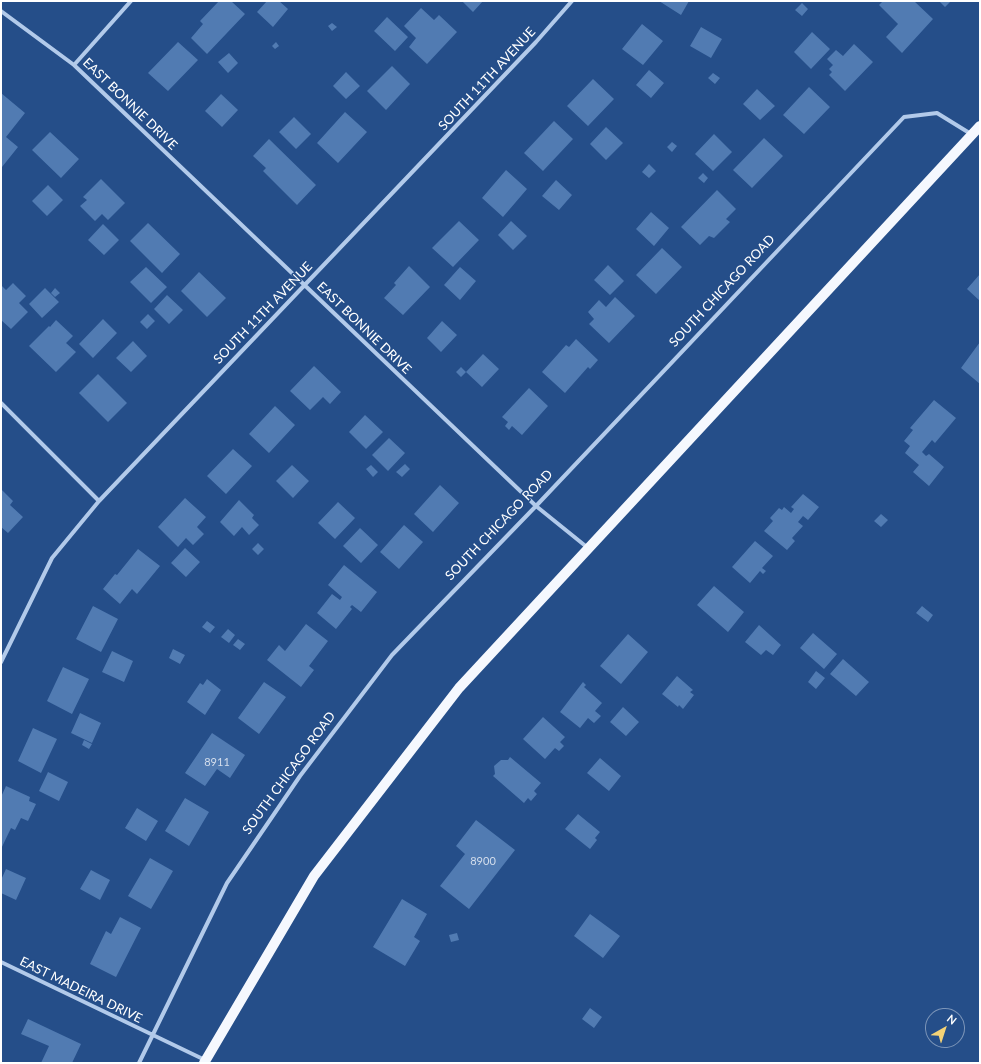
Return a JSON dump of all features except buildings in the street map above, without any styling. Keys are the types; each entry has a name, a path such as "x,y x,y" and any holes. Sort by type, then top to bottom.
{"main road":[{"path":"204,1061 314,876 459,688 980,126"}],"street":[{"path":"74,65 131,1"},
{"name":"SOUTH 11TH AVENUE","path":"1,662 52,558 99,501 536,42 572,1"},
{"name":"EAST BONNIE DRIVE","path":"1,11 74,65 536,506 588,548"},
{"name":"SOUTH CHICAGO ROAD","path":"139,1063 227,883 300,776 392,654 536,506 904,117 937,113 972,135"},
{"path":"1,403 99,501"},
{"name":"EAST MADEIRA DRIVE","path":"1,962 204,1061"}]}
